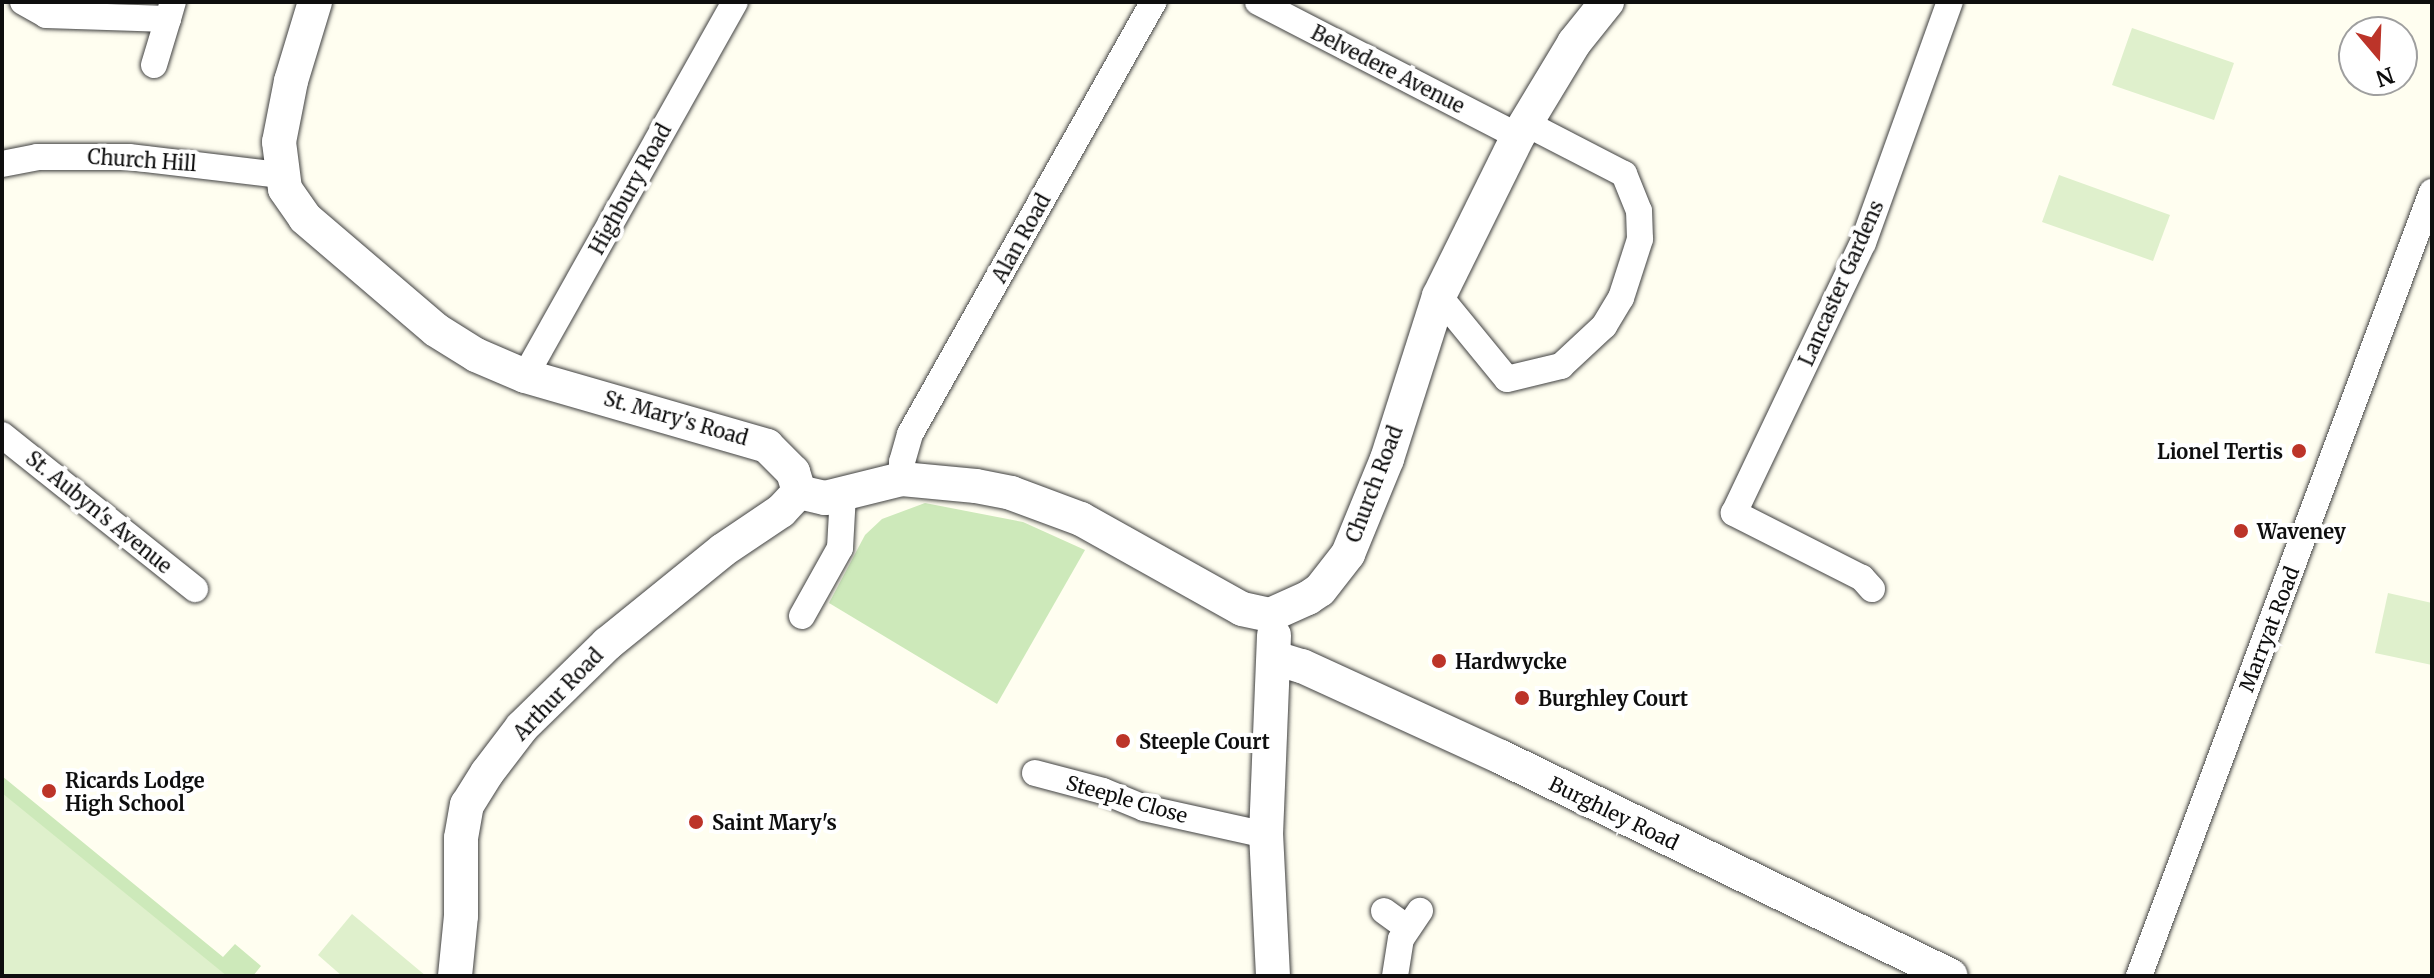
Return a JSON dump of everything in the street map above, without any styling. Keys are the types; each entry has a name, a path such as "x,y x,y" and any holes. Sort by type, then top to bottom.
{"street":[{"path":"23,2 46,15 171,11 154,65"},
{"name":"St. Mary's Road","path":"315,2 279,142 281,175 291,203 305,218 436,330 476,355 525,376 767,446 793,472 799,492"},
{"name":"Highbury Road","path":"525,376 735,2"},
{"name":"Alan Road","path":"902,479 902,462 910,434 1153,2"},
{"name":"Belvedere Avenue","path":"1258,2 1521,130"},
{"name":"Church Road","path":"1270,615 1320,590 1348,554 1387,459 1439,296 1521,130 1574,43 1607,2"},
{"name":"Lancaster Gardens","path":"1872,589 1862,578 1723,508 1863,243 1950,2"},
{"path":"1439,296 1507,379 1561,366 1604,326 1621,298 1640,239 1639,211 1629,183 1618,169 1521,130"},
{"name":"Church Hill","path":"2,164 37,157 129,157 281,175"},
{"name":"Marryat Road","path":"2139,976 2432,192"},
{"name":"St. Aubyn's Avenue","path":"2,435 195,589"},
{"path":"799,492 825,498 902,479 950,481 1011,493 1103,530 1242,609 1270,615 1275,658 1270,689 1266,835 1273,976"},
{"name":"Arthur Road","path":"455,976 461,916 461,838 467,805 487,773 522,727 607,644 711,559 781,511 799,492"},
{"path":"802,616 840,548 843,495"},
{"name":"Burghley Road","path":"1275,658 1302,666 1501,757 1951,976"},
{"name":"Steeple Close","path":"1035,773 1103,791 1144,808 1266,835"},
{"path":"1384,911 1413,919 1395,976"}],"green space":[{"path":"2132,28 2234,63 2214,120 2112,85"},
{"path":"2059,175 2170,215 2153,261 2042,222"},
{"path":"925,503 1023,522 1085,550 997,704 829,603 865,535 882,519"},
{"path":"2388,593 2432,603 2432,665 2375,653"},
{"path":"2,776 223,957 235,944 261,966 253,976 2,976"},
{"path":"2,793 227,976 2,976"},
{"path":"352,914 426,976 342,976 318,955"}],"place":[{"name":"Lionel Tertis","path":"2299,451"},
{"name":"Waveney","path":"2241,531"},
{"name":"Hardwycke","path":"1439,661"},
{"name":"Burghley Court","path":"1522,698"},
{"name":"Steeple Court","path":"1123,741"},
{"name":"Ricards Lodge High School","path":"49,791"},
{"name":"Saint Mary's","path":"696,822"}]}
